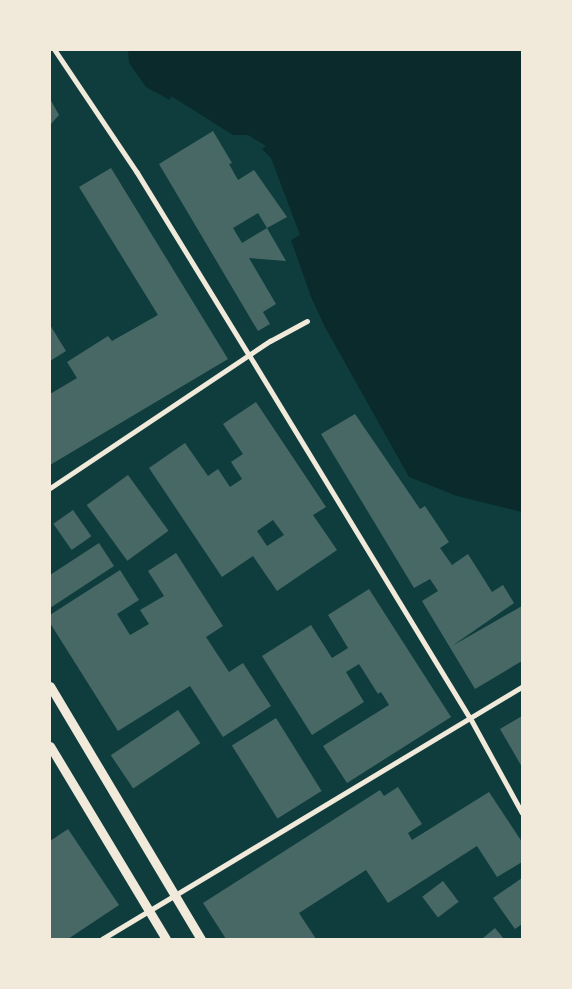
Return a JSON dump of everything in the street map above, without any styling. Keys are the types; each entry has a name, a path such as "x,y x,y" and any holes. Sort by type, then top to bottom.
{"street":[{"path":"55,50 137,172 470,718 522,813"},
{"path":"50,488 249,355 306,321"},
{"path":"50,686 201,939"},
{"path":"102,939 522,687"},
{"path":"50,746 166,939"}],"water":[{"path":"128,50 522,50 522,512 457,496 409,477 325,327 311,297 291,240 300,235 271,158 262,149 266,146 248,135 233,135 171,96 170,100 146,87 129,63"}],"building":[{"path":"50,99 59,115 50,125"},
{"path":"213,131 232,163 229,164 238,180 254,170 287,217 267,228 286,261 249,258 276,304 263,312 270,324 258,331 159,164","holes":["258,213 267,228 242,243 233,228"]},
{"path":"111,168 228,359 50,465 50,394 77,378 67,362 108,336 112,341 158,315 79,187"},
{"path":"50,325 66,351 50,361"},
{"path":"256,402 326,507 313,515 337,550 277,591 253,556 222,577 149,468 185,443 208,476 218,469 230,487 242,479 231,462 243,454 223,424","holes":["273,520 284,535 267,546 257,531"]},
{"path":"355,414 420,509 425,506 449,542 440,548 452,565 468,554 492,592 503,585 514,603 452,646 522,606 522,661 475,689 422,601 438,591 430,579 414,588 321,434"},
{"path":"128,475 169,531 127,561 87,505"},
{"path":"73,510 91,536 72,550 53,524"},
{"path":"99,543 114,566 50,608 50,575"},
{"path":"176,553 223,626 206,637 229,672 243,663 271,706 223,737 190,686 118,731 50,623 50,615 120,570 139,600 117,614 130,635 149,624 140,610 164,596 148,571"},
{"path":"369,589 451,717 347,783 323,746 389,705 381,692 378,694 359,664 346,672 364,702 312,735 262,656 311,625 332,658 348,648 328,615"},
{"path":"178,710 200,743 133,788 111,755"},
{"path":"522,716 522,767 500,729"},
{"path":"276,718 322,791 277,818 232,746"},
{"path":"398,787 422,824 408,833 412,840 489,792 522,842 522,862 497,877 477,846 388,903 366,870 299,913 316,939 226,939 203,903 380,790 384,796"},
{"path":"68,829 119,905 68,939 50,939 50,841"},
{"path":"522,878 522,924 515,929 493,898"},
{"path":"443,881 459,902 438,917 422,897"},
{"path":"495,928 504,939 482,939"}]}
